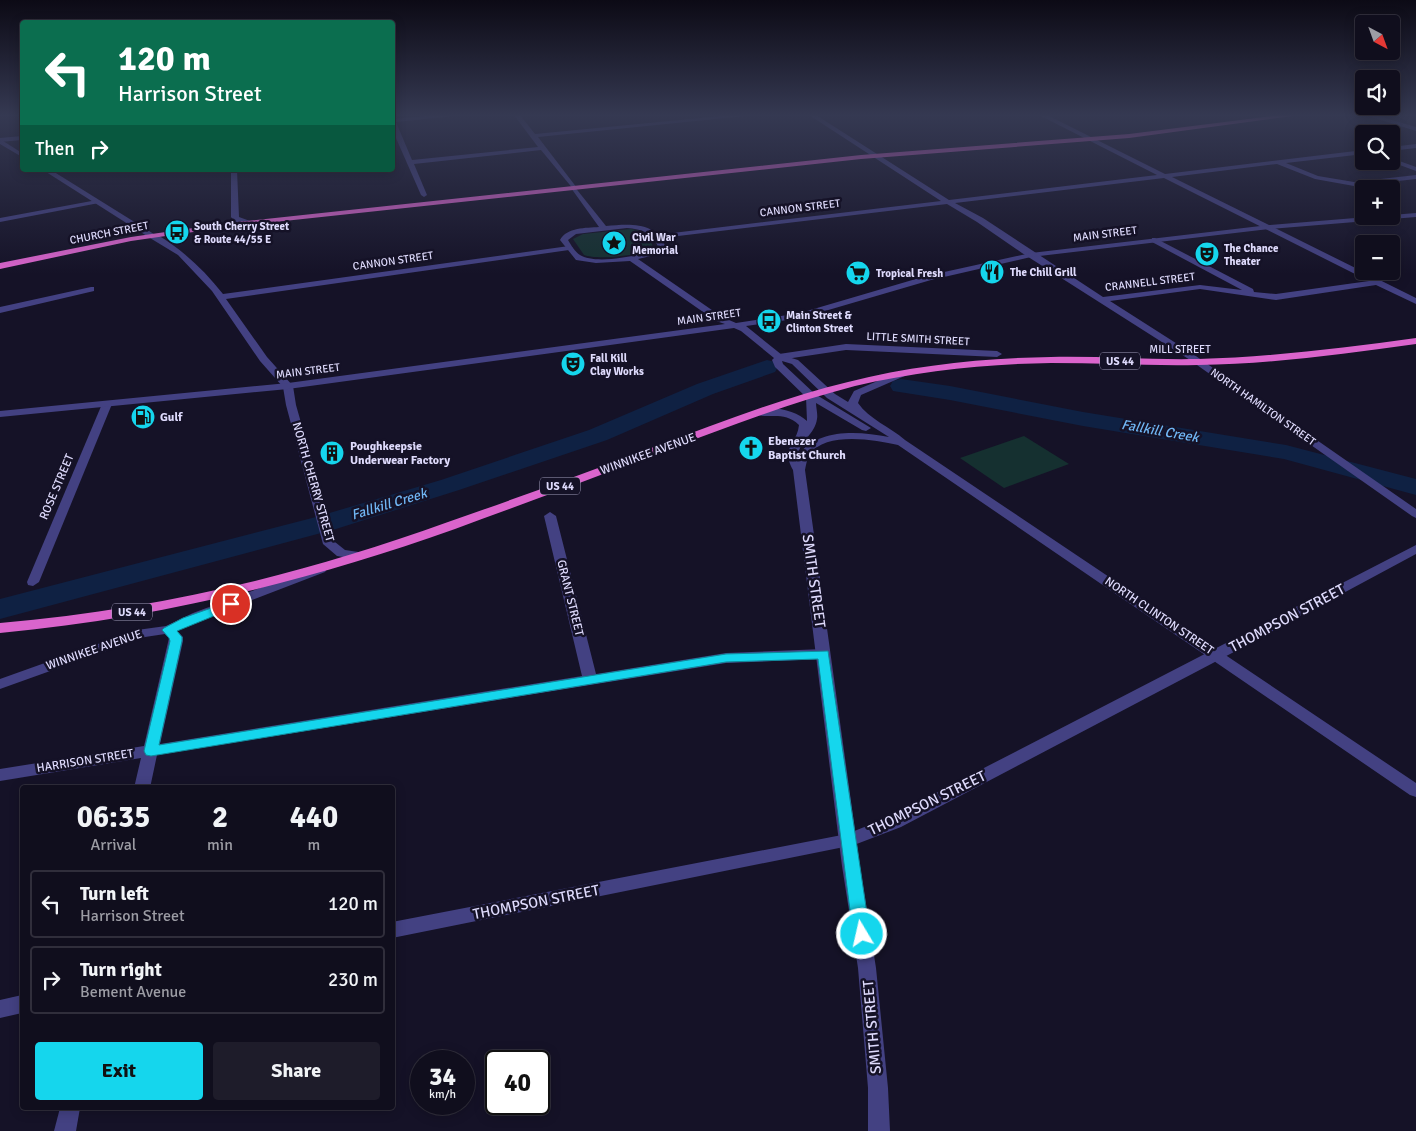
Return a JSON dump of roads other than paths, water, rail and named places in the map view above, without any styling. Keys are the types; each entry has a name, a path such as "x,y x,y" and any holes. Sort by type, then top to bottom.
{"highway":[{"name":"CHURCH STREET","path":"0,266 153,236 247,223 765,168"},
{"name":"MILL STREET","path":"826,391 904,373 978,364 1052,360 1199,362 1287,357 1416,341"},
{"name":"WINNIKEE AVENUE","path":"0,628 128,613 263,585 328,567 826,391"}],"street":[{"path":"412,168 424,195"},
{"path":"558,168 604,228"},
{"name":"NORTH HAMILTON STREET","path":"895,168 980,220 1031,255 1199,362 1416,514"},
{"path":"1150,168 1416,301"},
{"name":"CANNON STREET","path":"656,237 1232,168"},
{"path":"1291,168 1311,176 1354,184 1416,177"},
{"path":"49,172 183,256 221,297 273,373 288,386"},
{"path":"234,172 234,210 238,221 247,223"},
{"path":"0,220 97,202"},
{"name":"MAIN STREET","path":"0,414 288,386 734,326 801,315 930,278 1031,255 1269,227 1416,215"},
{"path":"638,226 646,228 656,237 662,245 660,250 652,254 598,261 577,257 569,248 564,238 569,234 604,228 638,226"},
{"name":"CRANNELL STREET","path":"1155,240 1262,296"},
{"name":"CANNON STREET","path":"221,297 569,248"},
{"name":"NORTH CLINTON STREET","path":"632,258 719,319 749,333 779,357 795,362 826,391 891,433 901,442 1416,791"},
{"name":"CRANNELL STREET","path":"1101,300 1200,287 1276,297 1377,282"},
{"path":"0,310 91,289"},
{"name":"LITTLE SMITH STREET","path":"779,357 836,347 997,354"},
{"path":"922,350 939,353 958,362 978,364"},
{"name":"NORTH CLINTON STREET","path":"779,357 777,360 778,365 810,396 871,430 901,442"},
{"path":"864,417 853,403 855,396 869,387 904,373"},
{"name":"NORTH CHERRY STREET","path":"288,386 291,405 329,544 336,551 346,555 361,556"},
{"name":"SMITH STREET","path":"810,396 812,419 792,451 793,461 799,470 848,840 867,968 878,1088 879,1131"},
{"name":"ROSE STREET","path":"33,582 107,404"},
{"path":"760,413 776,412 793,416 804,424 803,434"},
{"path":"799,470 801,460 808,450 826,440 844,436 863,436 901,442"},
{"name":"GRANT STREET","path":"550,516 590,680"},
{"name":"THOMPSON STREET","path":"395,929 848,840 895,822 1217,656 1416,549"},
{"name":"WINNIKEE AVENUE","path":"0,684 142,633 168,630 198,616 288,584 328,567"},
{"path":"143,785 176,641 176,637 168,630"},
{"name":"HARRISON STREET","path":"0,775 732,657 823,654"},
{"path":"0,1008 20,1004"},
{"path":"65,1131 70,1110"}],"waterway":[{"name":"Fallkill Creek","path":"0,609 326,523 450,485 598,435 705,389 767,367"},
{"name":"Fallkill Creek","path":"901,386 950,393 1083,419 1286,452 1416,487"}],"place":[{"name":"South Cherry Street & Route 44/55 E","path":"177,232"},
{"name":"Civil War Memorial","path":"614,243"},
{"name":"The Chance Theater","path":"1207,254"},
{"name":"The Chill Grill","path":"992,272"},
{"name":"Tropical Fresh","path":"858,273"},
{"name":"Main Street & Clinton Street","path":"769,321"},
{"name":"Fall Kill Clay Works","path":"573,364"},
{"name":"Gulf","path":"143,417"},
{"name":"Ebenezer Baptist Church","path":"751,448"},
{"name":"Poughkeepsie Underwear Factory","path":"332,453"}]}
